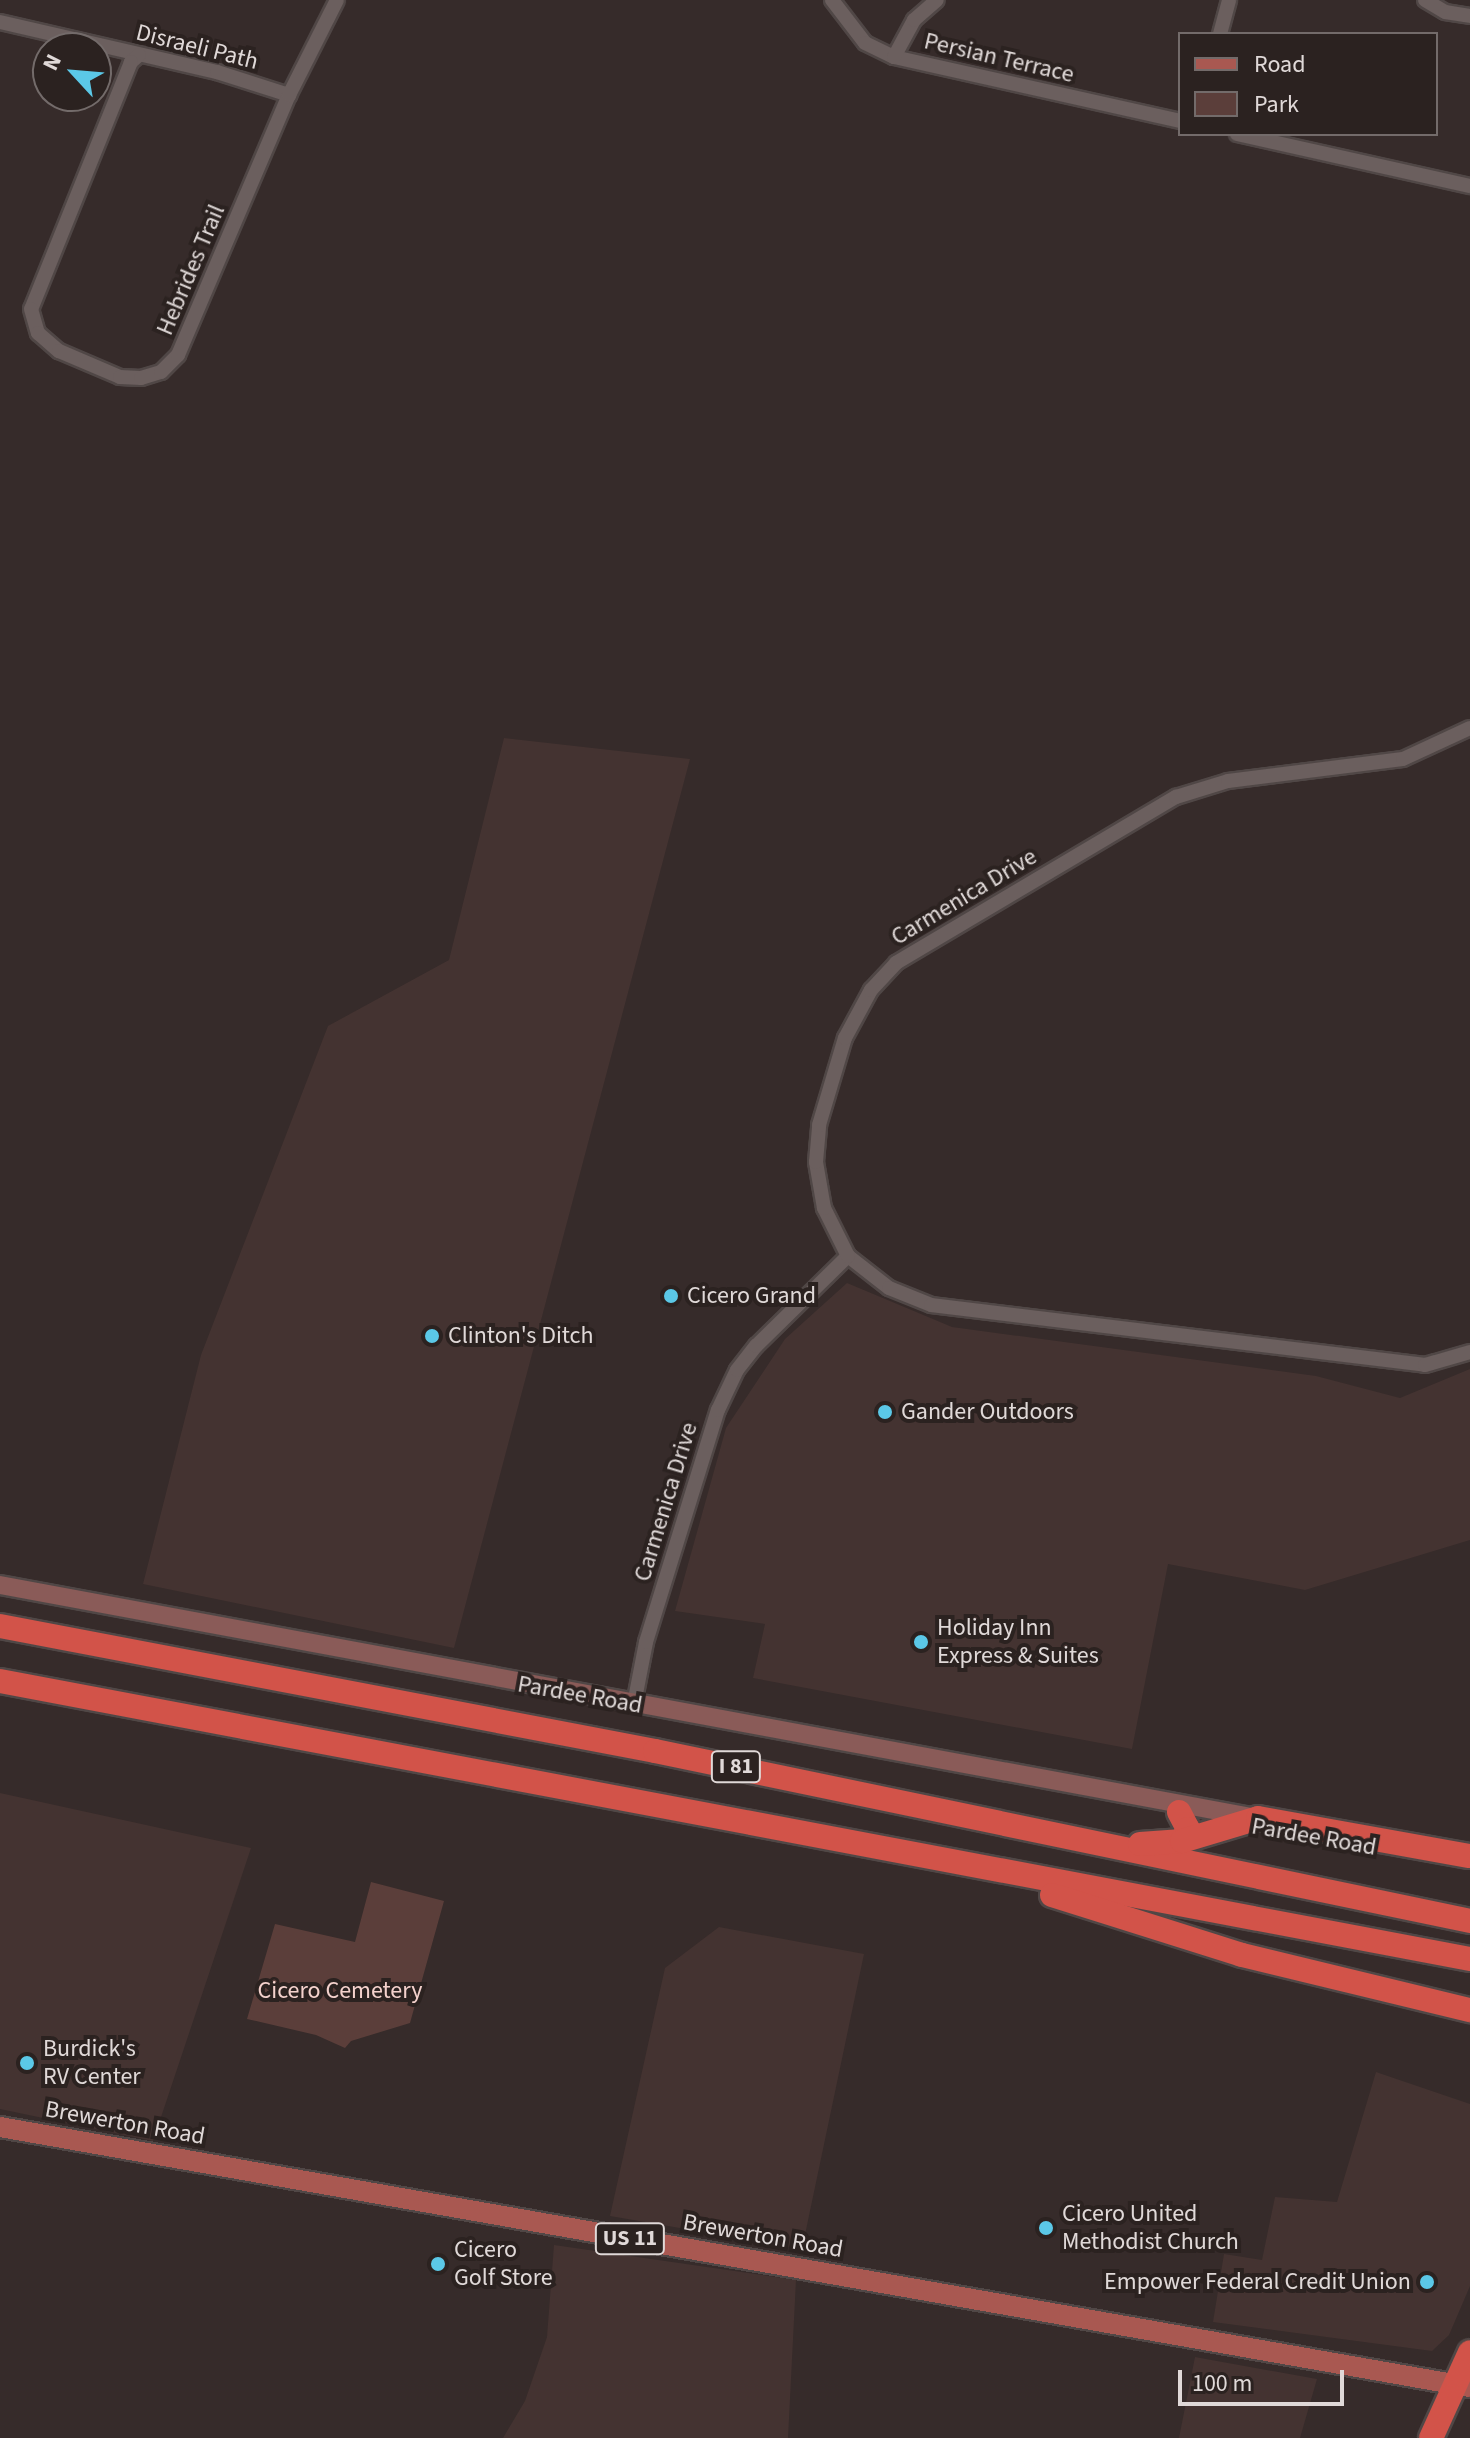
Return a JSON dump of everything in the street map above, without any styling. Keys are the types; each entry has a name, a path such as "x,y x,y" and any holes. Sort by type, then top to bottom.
{"highway":[{"name":"I 81","path":"0,1626 655,1751 1470,1921"},
{"name":"I 81","path":"0,1681 966,1867 1470,1959"},
{"path":"1170,1808 1188,1829 1182,1841"},
{"path":"1072,1838 1143,1844 1182,1841 1248,1820"},
{"name":"Pardee Road","path":"1248,1820 1470,1856"},
{"path":"966,1867 1242,1955 1470,2010"},
{"path":"1431,2438 1462,2385 1470,2352"}],"main road":[{"name":"Brewerton Road","path":"0,2127 1462,2385"}],"street":[{"name":"Hebrides Trail","path":"139,55 131,62 31,309 47,342 120,377 161,372 178,355 289,95 337,0"},
{"name":"Persian Terrace","path":"832,0 865,43 894,57 1178,121"},
{"path":"894,57 914,20 937,0"},
{"path":"1221,32 1229,0"},
{"path":"1425,0 1445,12 1470,16"},
{"name":"Disraeli Path","path":"0,22 289,95"},
{"path":"1246,136 1470,186"},
{"name":"Carmenica Drive","path":"634,1704 646,1642 718,1410 737,1370 756,1346 848,1256 832,1227 818,1182 819,1125 856,1011 896,963 1203,786 1403,759 1470,728"},
{"path":"848,1256 889,1288 931,1305 1425,1365 1470,1352"},
{"name":"Pardee Road","path":"0,1585 1170,1808 1248,1820 1470,1865"}],"shaded area":[{"path":"504,738 690,759 454,1648 143,1584 201,1355 328,1026 449,960"},
{"path":"847,1283 952,1327 1316,1376 1400,1398 1470,1369 1470,1540 1305,1590 1168,1564 1132,1749 753,1678 765,1624 675,1611 726,1428 785,1339"},
{"path":"0,1793 251,1848 153,2141 0,2109"},
{"path":"719,1927 864,1954 802,2249 610,2216 665,1968"},
{"path":"1376,2072 1470,2104 1470,2286 1449,2335 1432,2351 1213,2322 1224,2254 1262,2260 1275,2197 1337,2202"},
{"path":"554,2245 796,2280 788,2438 503,2438 525,2401 547,2337"},
{"path":"1195,2357 1317,2379 1300,2438 1179,2438"}],"green space":[{"name":"Cicero Cemetery","path":"371,1882 444,1901 410,2023 351,2041 345,2048 316,2035 247,2019 275,1924 355,1942"}],"place":[{"name":"Cicero Grand","path":"671,1296"},
{"name":"Clinton's Ditch","path":"432,1336"},
{"name":"Gander Outdoors","path":"885,1412"},
{"name":"Holiday Inn Express & Suites","path":"921,1642"},
{"name":"Burdick's RV Center","path":"27,2063"},
{"name":"Cicero United Methodist Church","path":"1046,2228"},
{"name":"Cicero Golf Store","path":"438,2264"},
{"name":"Empower Federal Credit Union","path":"1427,2282"}]}
